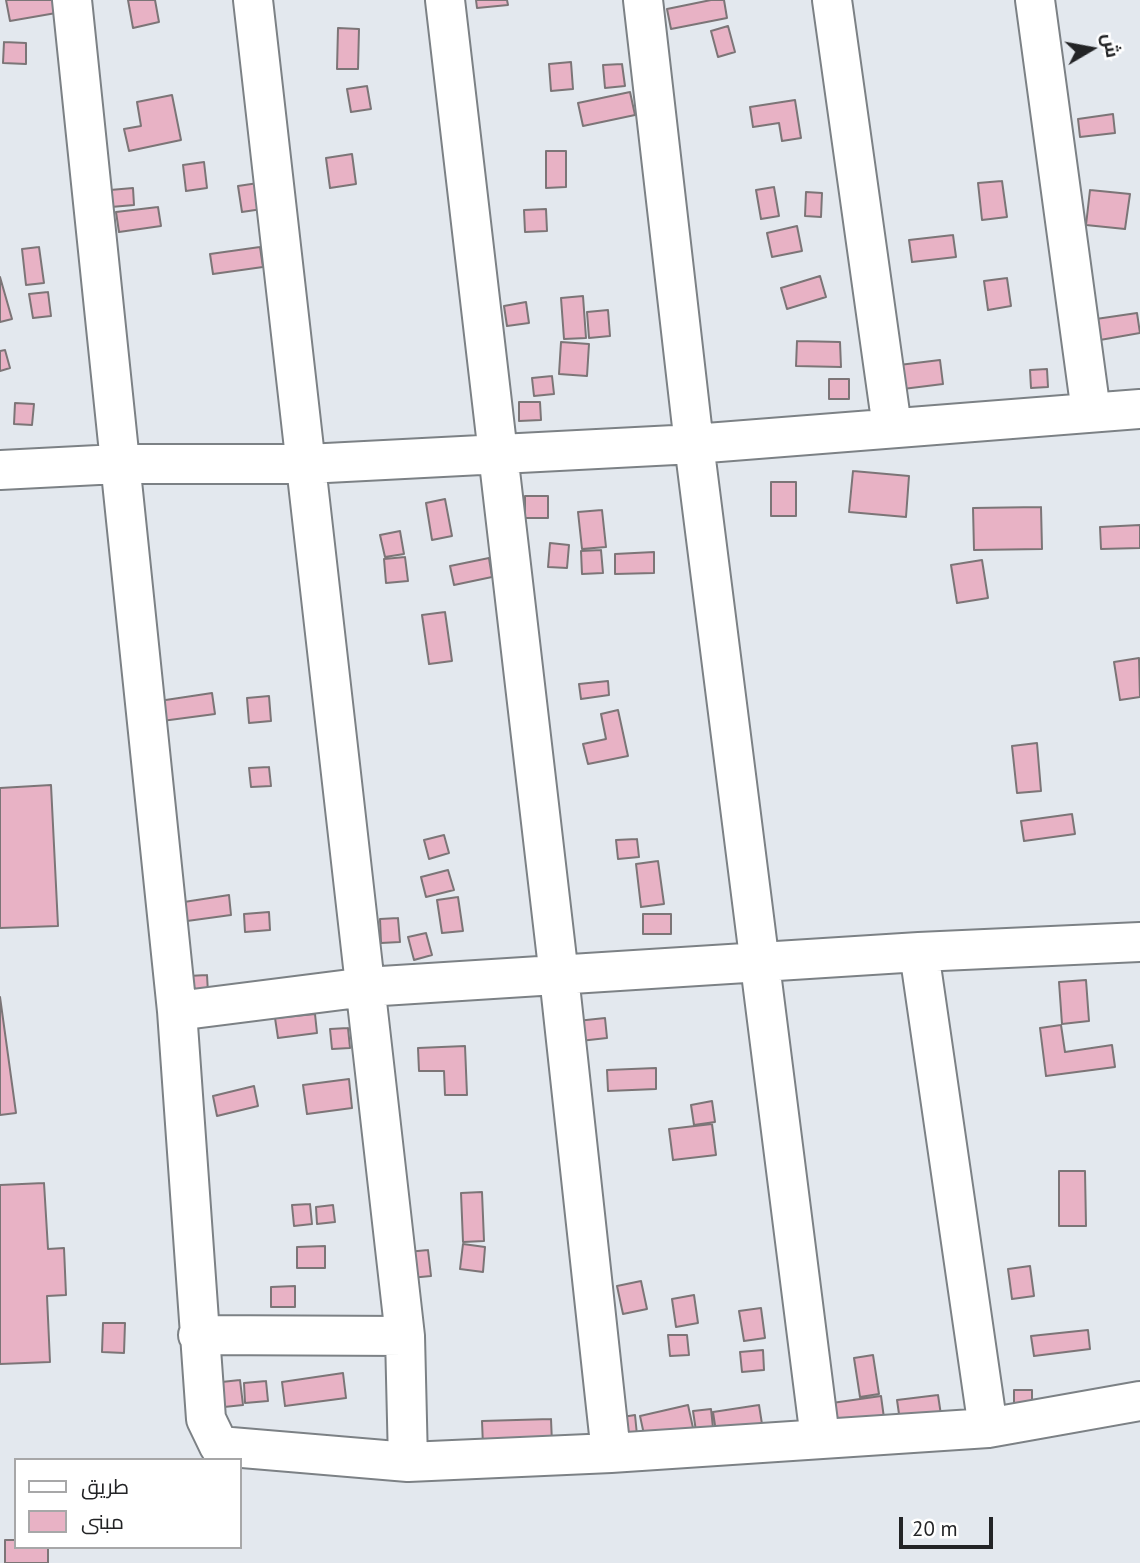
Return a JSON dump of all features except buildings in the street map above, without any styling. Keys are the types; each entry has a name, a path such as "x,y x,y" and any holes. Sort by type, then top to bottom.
{"street":[{"path":"72,0 118,464 177,1011 206,1419 219,1446 408,1462 611,1453 988,1428 1140,1401"},
{"path":"253,0 405,1336 408,1462"},
{"path":"445,0 559,976 611,1453"},
{"path":"643,0 694,443 820,1438"},
{"path":"832,0 892,427"},
{"path":"1035,0 1091,412"},
{"path":"0,470 118,464 307,464 499,454 694,443 1140,409"},
{"path":"177,1011 366,988 919,952 1140,942"},
{"path":"919,952 988,1428"},
{"path":"198,1335 405,1336"}]}
